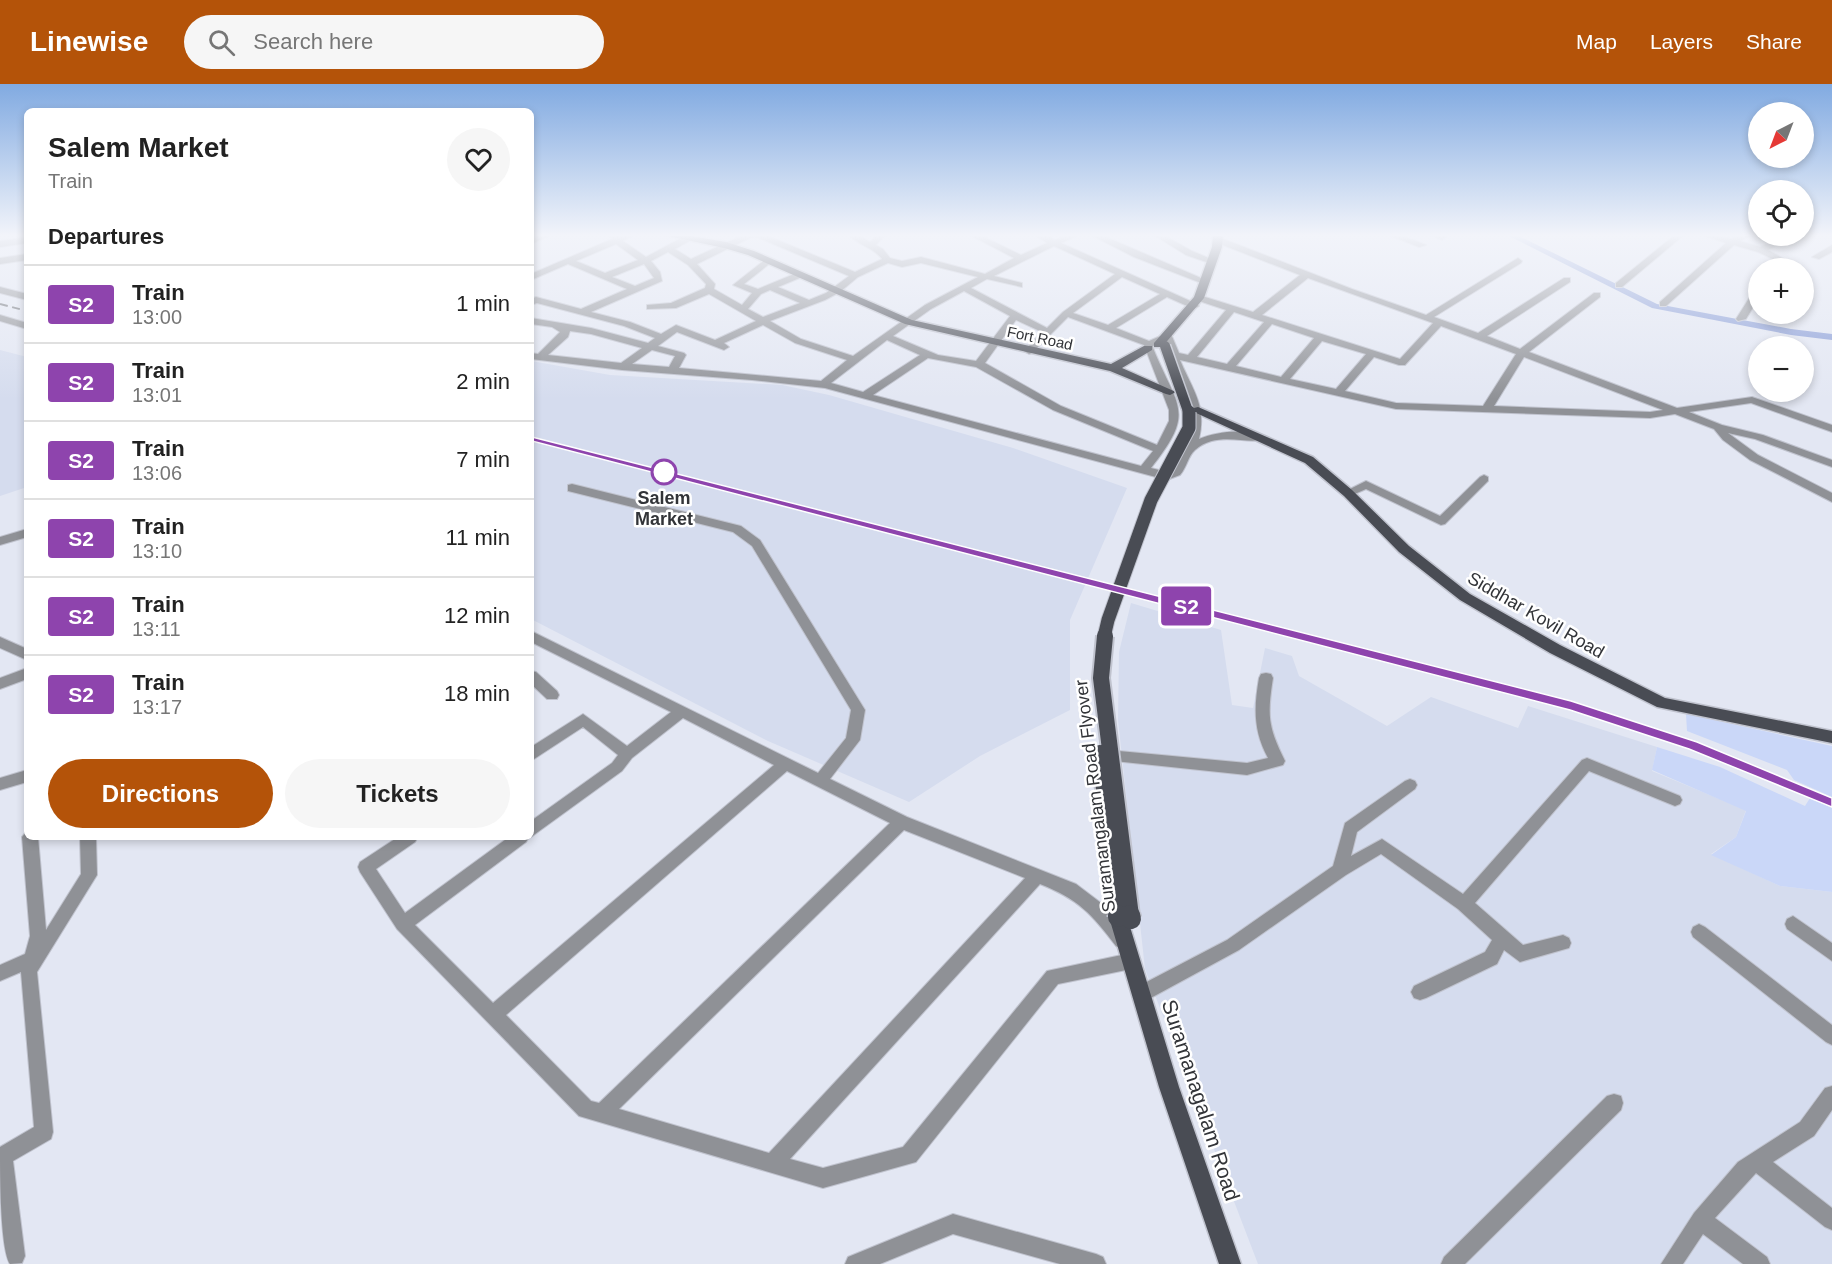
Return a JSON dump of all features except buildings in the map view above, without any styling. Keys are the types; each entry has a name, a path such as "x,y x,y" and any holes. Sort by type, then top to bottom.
{"main road":[{"name":"Fort Road","path":"830,289 909,322 1029,351 1113,368 1170,393"},
{"path":"1113,368 1160,346 1196,302 1201,289"},
{"name":"Suramangalam Road Flyover","path":"1130,955 1124,918 1101,678 1102,647 1108,620 1151,500 1189,428 1186,399 1160,346"},
{"name":"Siddhar Kovil Road","path":"1198,411 1309,460 1347,493 1404,549 1465,597 1555,649 1662,703 1832,737"},
{"name":"Suramanagalam Road","path":"1130,955 1169,1087 1230,1264"}],"street":[{"path":"626,289 641,299 673,306 709,290 765,320 798,341 828,352 855,358"},
{"path":"582,312 641,299 650,289"},
{"path":"749,289 758,292"},
{"path":"744,308 758,292 768,289"},
{"path":"775,289 810,304"},
{"path":"715,344 765,320 810,304 840,289"},
{"path":"823,385 855,358 928,307 962,289"},
{"path":"967,289 989,298 1015,316 1047,331"},
{"path":"1029,351 1047,331 1100,289"},
{"path":"1155,289 1196,302 1256,315 1402,363 1439,322"},
{"path":"1256,315 1288,289"},
{"path":"1346,289 1680,410 1718,427 1759,437 1832,464"},
{"path":"1427,318 1473,289"},
{"path":"1480,336 1553,289"},
{"path":"1663,304 1680,289"},
{"path":"0,290 24,296"},
{"path":"1110,328 1166,294"},
{"path":"1488,407 1522,352 1597,295"},
{"path":"534,301 627,324 663,338"},
{"path":"1740,319 1748,307"},
{"path":"1191,358 1232,308"},
{"path":"1066,315 1110,328 1191,358 1395,406 1488,407 1650,415 1752,400 1832,429"},
{"path":"979,364 995,343 999,331 1015,316"},
{"path":"0,318 24,325"},
{"path":"1230,367 1272,320"},
{"path":"534,322 591,332 681,355 672,371"},
{"path":"0,328 16,323"},
{"path":"536,357 565,335 565,331 559,327"},
{"path":"622,367 676,328 726,348"},
{"path":"1283,380 1321,336"},
{"path":"887,337 936,358 979,364 1067,413 1160,450"},
{"path":"1143,471 1171,434 1177,417 1170,393 1157,374 1160,346"},
{"path":"536,357 622,367 785,379 823,385 1143,471 1174,475 1190,450 1197,428 1198,411 1160,346"},
{"path":"1338,393 1372,353"},
{"path":"866,395 927,354"},
{"path":"1718,427 1724,437 1745,452 1810,484 1832,498"},
{"path":"1190,450 1212,437 1225,435 1258,438"},
{"path":"1347,493 1366,485 1441,521 1484,479"},
{"path":"572,488 737,529 756,543 858,710 853,740 820,781"},
{"path":"0,541 24,534"},
{"path":"406,840 366,867 403,924 586,1109 823,1178 909,1155 1053,977 1130,955 1099,911 1070,889 902,822 534,639"},
{"path":"0,642 23,653"},
{"path":"0,657 23,653"},
{"path":"0,684 24,674"},
{"path":"1119,757 1247,769 1278,761 1268,747 1260,715 1266,678"},
{"path":"534,679 552,695"},
{"path":"534,828 617,767 627,754 682,711"},
{"path":"534,753 583,720 627,754"},
{"path":"1464,904 1587,764 1675,800"},
{"path":"494,1015 786,765"},
{"path":"0,784 24,777"},
{"path":"1340,870 1350,828 1410,785"},
{"path":"601,1114 902,822"},
{"path":"15,1256 1,1157 44,1132 30,966 38,936 30,840"},
{"path":"0,973 30,966 89,875 88,840"},
{"path":"403,924 517,840"},
{"path":"1141,994 1233,945 1340,870 1382,846 1464,904 1520,954 1563,943"},
{"path":"772,1164 1037,876"},
{"path":"1793,924 1832,953"},
{"path":"1699,932 1832,1036"},
{"path":"1420,992 1491,958 1502,938"},
{"path":"1671,1264 1701,1220 1745,1169 1807,1129 1832,1095"},
{"path":"1451,1264 1614,1103"},
{"path":"1756,1162 1832,1220"},
{"path":"1701,1220 1760,1264"},
{"path":"855,1264 953,1224 1096,1264"}],"shaded area":[{"path":"0,350 24,356 24,488 0,496"},
{"path":"534,362 610,375 782,385 829,395 1013,448 1127,488 1070,620 1070,710 980,756 909,802 768,741 534,621"},
{"path":"1131,603 1221,630 1232,705 1253,708 1265,648 1292,656 1299,676 1387,726 1431,697 1518,728 1528,706 1657,747 1652,771 1746,810 1736,837 1711,854 1780,886 1832,892 1832,1264 1258,1264 1145,969 1118,720 1119,652"},
{"path":"1686,714 1832,746 1832,797 1794,780 1787,770 1687,731"},
{"path":"1657,747 1720,767 1805,806 1810,798 1832,808 1832,892 1780,886 1711,855 1736,837 1746,811 1652,770"}],"waterway":[{"path":"1621,289 1655,306 1791,332 1832,337"}],"railway":[{"path":"0,304 24,310"},
{"path":"534,439 1307,637"},
{"path":"1301,636 1571,705 1693,745 1832,802"}],"train":[{"name":"S2","path":"534,439 1571,705 1693,746 1778,778 1832,802"}],"place":[{"name":"Salem Market","path":"664,472"}]}
